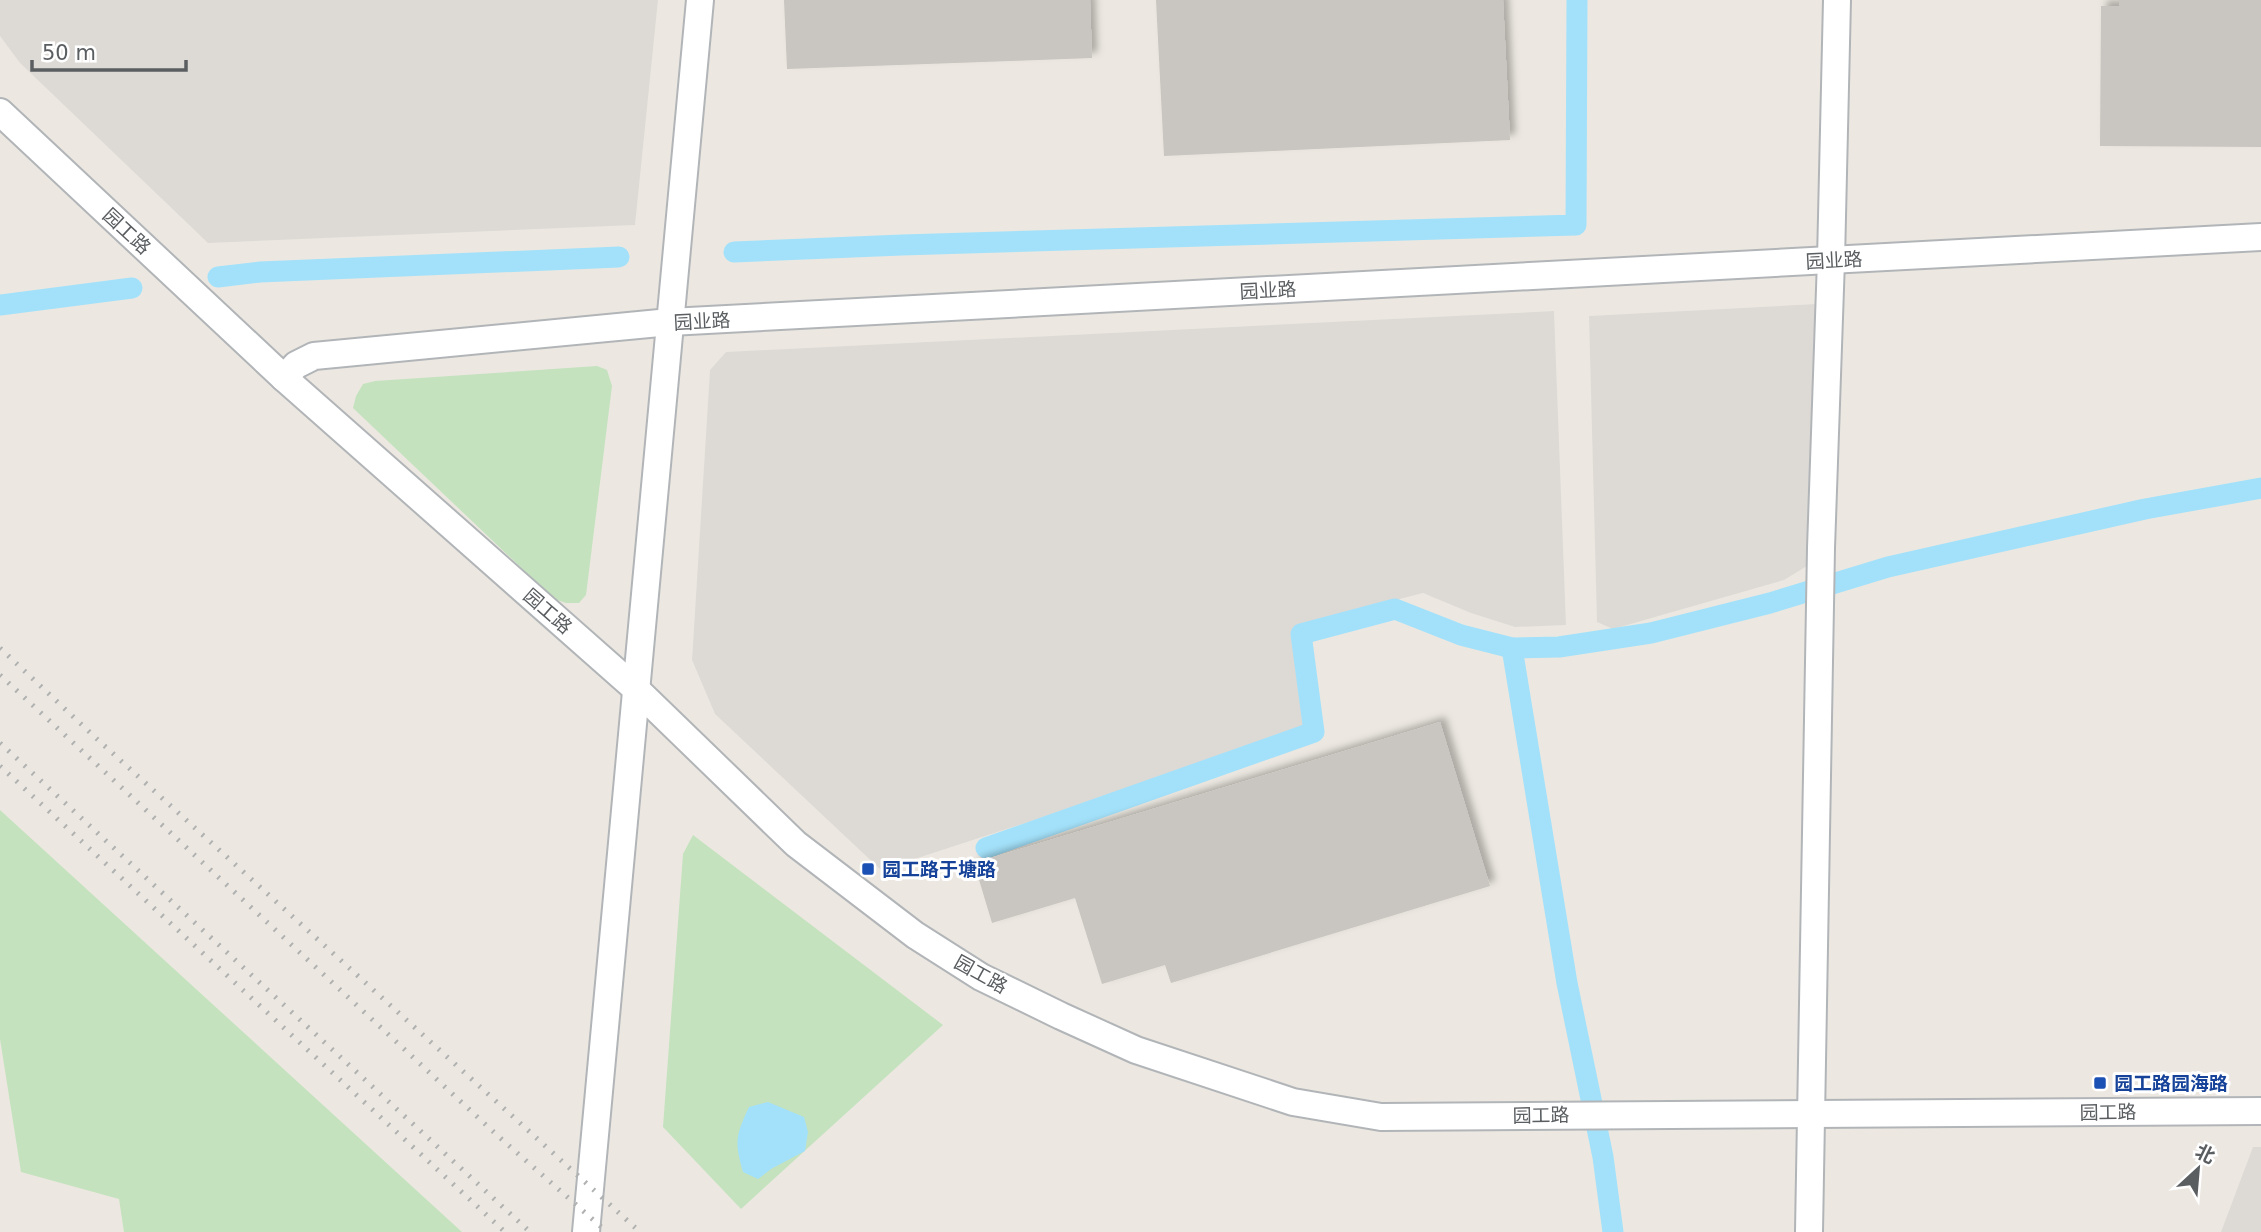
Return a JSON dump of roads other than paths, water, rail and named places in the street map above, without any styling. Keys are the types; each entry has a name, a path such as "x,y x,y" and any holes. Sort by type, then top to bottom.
{"street":[{"path":"586,1232 700,0"},
{"path":"1809,1232 1821,548 1837,0"},
{"name":"园工路","path":"0,113 284,378 636,690 796,844 915,935 970,970 1136,1050 1293,1102 1381,1117 2261,1111"},
{"name":"园业路","path":"284,378 296,365 314,356 670,322 2261,237"}],"water":[{"path":"768,1102 804,1117 808,1132 805,1151 758,1179 743,1172 738,1153 738,1138 749,1107"}],"waterway":[{"path":"734,252 1576,225 1577,0"},
{"path":"218,277 260,272 619,257"},
{"path":"0,305 132,288"},
{"path":"986,848 1314,732 1301,634 1395,609 1461,635 1512,648 1559,647 1651,633 1770,603 1888,567 2145,509 2261,488"},
{"path":"1512,648 1567,983 1603,1157 1613,1232"}],"railway":[{"path":"0,648 640,1232"},
{"path":"0,675 498,1136 607,1232"},
{"path":"0,743 530,1232"},
{"path":"0,766 505,1232"}],"place":[{"name":"园工路于塘路","path":"868,869"},
{"name":"园工路园海路","path":"2100,1083"}]}
